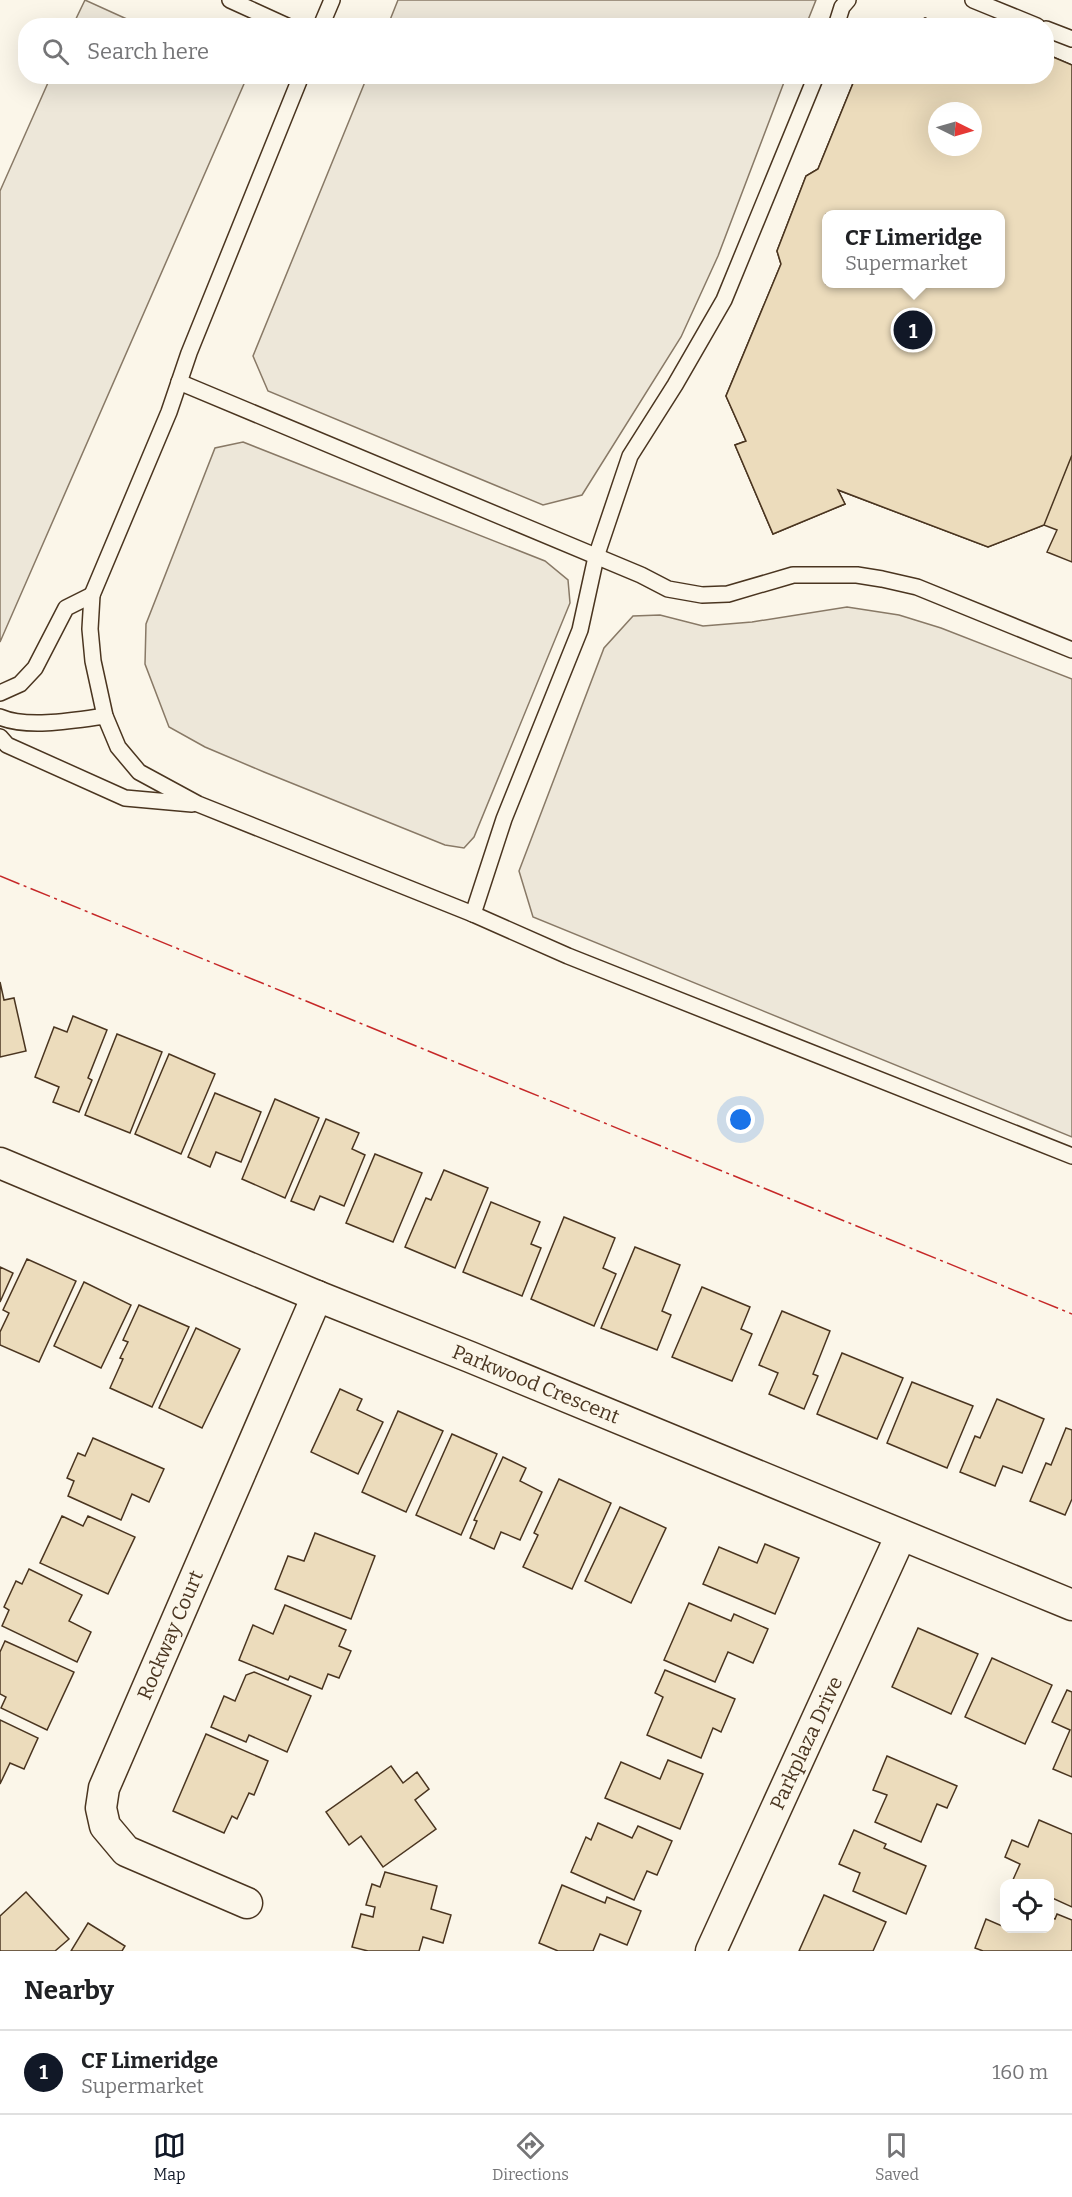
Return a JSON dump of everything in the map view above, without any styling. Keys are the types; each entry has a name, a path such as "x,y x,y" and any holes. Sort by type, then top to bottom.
{"street":[{"name":"Parkwood Crescent","path":"0,1163 317,1296 1072,1605"},
{"name":"Rockway Court","path":"247,1903 126,1851 105,1827 101,1808 104,1788 317,1296"},
{"name":"Parkplaza Drive","path":"711,1951 901,1535"}],"lane":[{"path":"230,0 269,18"},
{"path":"324,18 332,0"},
{"path":"839,18 842,7 848,0"},
{"path":"973,0 1017,18"},
{"path":"1054,32 1072,39"},
{"path":"298,84 169,412 92,595 90,629 93,661 105,716 118,747 139,772 198,804 473,914 568,956 1072,1156"},
{"path":"473,914 504,819 580,630 596,557 630,456 675,385 724,300 813,84"},
{"path":"179,382 668,589 702,595 728,594 793,575 857,575 917,588 1072,650"},
{"path":"0,693 20,684 35,668 66,608 92,595"},
{"path":"0,717 8,721 57,722 105,716"},
{"path":"0,737 7,745 125,798 198,804"}],"shaded area":[{"path":"85,0 125,18 76,18"},
{"path":"398,0 816,0 809,18 391,18"},
{"path":"47,84 244,84 0,642 0,191"},
{"path":"364,84 783,84 718,256 681,337 582,495 543,505 268,391 253,356"},
{"path":"243,442 545,561 568,580 570,603 474,837 464,848 445,845 264,772 205,747 169,727 145,664 146,624 215,448"},
{"path":"847,607 899,615 941,628 1072,679 1072,1137 533,917 519,871 604,648 633,616 660,615 703,626 752,622"}],"building":[{"path":"1054,57 1072,65 1072,562 1047,552 1057,530 1044,525 988,547 838,490 845,504 773,534 735,445 746,441 726,396 781,264 777,251 806,176 818,169 853,84 1054,84"},
{"path":"1054,57 1072,65 1072,455 1044,525 988,547 838,490 845,504 773,534 735,445 746,441 726,396 781,264 777,251 806,176 818,169 853,84 1054,84"},
{"path":"0,982 4,1000 14,998 26,1051 0,1057"},
{"path":"73,1016 107,1030 88,1078 92,1080 79,1112 53,1102 59,1087 35,1077 54,1027 67,1032"},
{"path":"117,1034 162,1052 130,1133 85,1115"},
{"path":"169,1054 215,1074 181,1154 135,1134"},
{"path":"215,1093 261,1112 241,1162 216,1152 210,1167 188,1157"},
{"path":"275,1099 319,1118 285,1198 242,1179"},
{"path":"326,1119 359,1133 352,1149 365,1155 344,1206 320,1196 314,1210 291,1201"},
{"path":"375,1154 422,1173 393,1242 346,1223"},
{"path":"444,1170 488,1188 455,1268 405,1247 426,1198 431,1200"},
{"path":"491,1202 540,1222 531,1244 541,1248 522,1296 463,1272"},
{"path":"564,1217 615,1238 603,1268 616,1274 594,1326 531,1299"},
{"path":"635,1247 680,1265 662,1311 671,1315 657,1350 601,1328"},
{"path":"27,1259 76,1281 39,1362 0,1345 0,1332 9,1313 3,1310"},
{"path":"0,1267 13,1273 0,1302"},
{"path":"84,1282 131,1305 101,1368 54,1346"},
{"path":"702,1287 750,1307 741,1329 752,1334 732,1381 672,1357"},
{"path":"139,1305 189,1327 152,1407 110,1388 128,1342 123,1340"},
{"path":"782,1311 830,1331 813,1374 818,1376 804,1409 769,1394 778,1373 759,1365"},
{"path":"196,1328 240,1349 202,1428 159,1408"},
{"path":"842,1353 903,1378 877,1439 817,1414"},
{"path":"912,1382 973,1406 947,1468 887,1443"},
{"path":"340,1389 362,1399 357,1410 383,1422 358,1474 311,1452"},
{"path":"997,1399 1044,1419 1022,1473 1003,1466 995,1486 960,1472 975,1436 980,1438"},
{"path":"398,1411 443,1431 406,1512 362,1492"},
{"path":"1066,1428 1072,1430 1072,1499 1065,1515 1030,1501 1046,1463 1051,1465"},
{"path":"452,1434 497,1454 461,1535 416,1515"},
{"path":"93,1438 164,1469 149,1502 132,1494 121,1520 68,1496 74,1481 67,1478 78,1453 85,1456"},
{"path":"503,1457 526,1468 520,1481 542,1492 520,1540 501,1532 494,1549 470,1538 477,1521 474,1520"},
{"path":"559,1479 611,1503 572,1589 523,1567 538,1535 534,1533"},
{"path":"620,1507 666,1528 631,1603 585,1581"},
{"path":"62,1516 83,1526 88,1516 135,1537 108,1594 40,1563"},
{"path":"315,1533 375,1556 351,1619 275,1589 288,1556 304,1561"},
{"path":"765,1544 799,1558 775,1614 703,1584 719,1547 757,1563"},
{"path":"29,1569 82,1595 69,1621 91,1632 77,1662 2,1626 9,1610 4,1607 16,1581 22,1584"},
{"path":"689,1603 731,1621 734,1614 768,1629 753,1663 728,1652 715,1682 664,1660"},
{"path":"285,1605 346,1630 339,1646 351,1651 339,1678 328,1674 322,1689 290,1676 288,1680 239,1660 253,1625 273,1634"},
{"path":"918,1628 978,1654 951,1714 892,1687"},
{"path":"5,1641 74,1672 47,1730 1,1708 6,1697 0,1694 0,1652"},
{"path":"992,1658 1052,1685 1025,1744 965,1717"},
{"path":"665,1670 735,1699 721,1732 713,1728 701,1758 647,1735 663,1697 655,1693"},
{"path":"254,1672 311,1696 287,1752 249,1735 246,1742 211,1727 224,1696 235,1701 246,1675"},
{"path":"1067,1690 1072,1692 1072,1777 1053,1769 1070,1730 1052,1722"},
{"path":"0,1720 38,1738 24,1769 10,1763 0,1784"},
{"path":"206,1734 268,1761 254,1795 249,1793 237,1819 232,1816 224,1833 173,1811"},
{"path":"887,1756 957,1786 947,1808 937,1804 921,1842 875,1822 887,1795 873,1790"},
{"path":"668,1760 703,1774 680,1829 605,1798 621,1762 660,1779"},
{"path":"391,1766 403,1783 417,1772 429,1789 415,1800 436,1829 383,1867 361,1836 349,1845 326,1812"},
{"path":"1039,1820 1072,1834 1072,1907 1054,1899 1054,1879 1013,1879 1020,1864 1005,1857 1012,1840 1028,1847"},
{"path":"598,1823 632,1838 638,1826 672,1841 657,1875 647,1871 634,1900 571,1872 586,1837 591,1840"},
{"path":"854,1830 886,1844 884,1848 926,1866 906,1914 853,1891 860,1873 839,1864"},
{"path":"385,1872 437,1886 431,1909 451,1915 443,1943 423,1937 419,1951 368,1951 352,1947 361,1914 373,1917 375,1907 366,1905 372,1884 380,1887"},
{"path":"562,1885 605,1903 607,1897 641,1911 627,1945 600,1934 593,1951 558,1951 539,1943"},
{"path":"26,1892 69,1939 55,1951 0,1951 0,1916"},
{"path":"824,1895 886,1922 873,1951 799,1951"},
{"path":"1057,1914 1072,1920 1072,1951 983,1951 975,1948 986,1919 1000,1925 1000,1933 1054,1933"},
{"path":"88,1923 125,1946 122,1951 71,1951"}],"power":[{"path":"0,876 1072,1314"}],"place":[{"name":"CF Limeridge","path":"913,330"}]}
